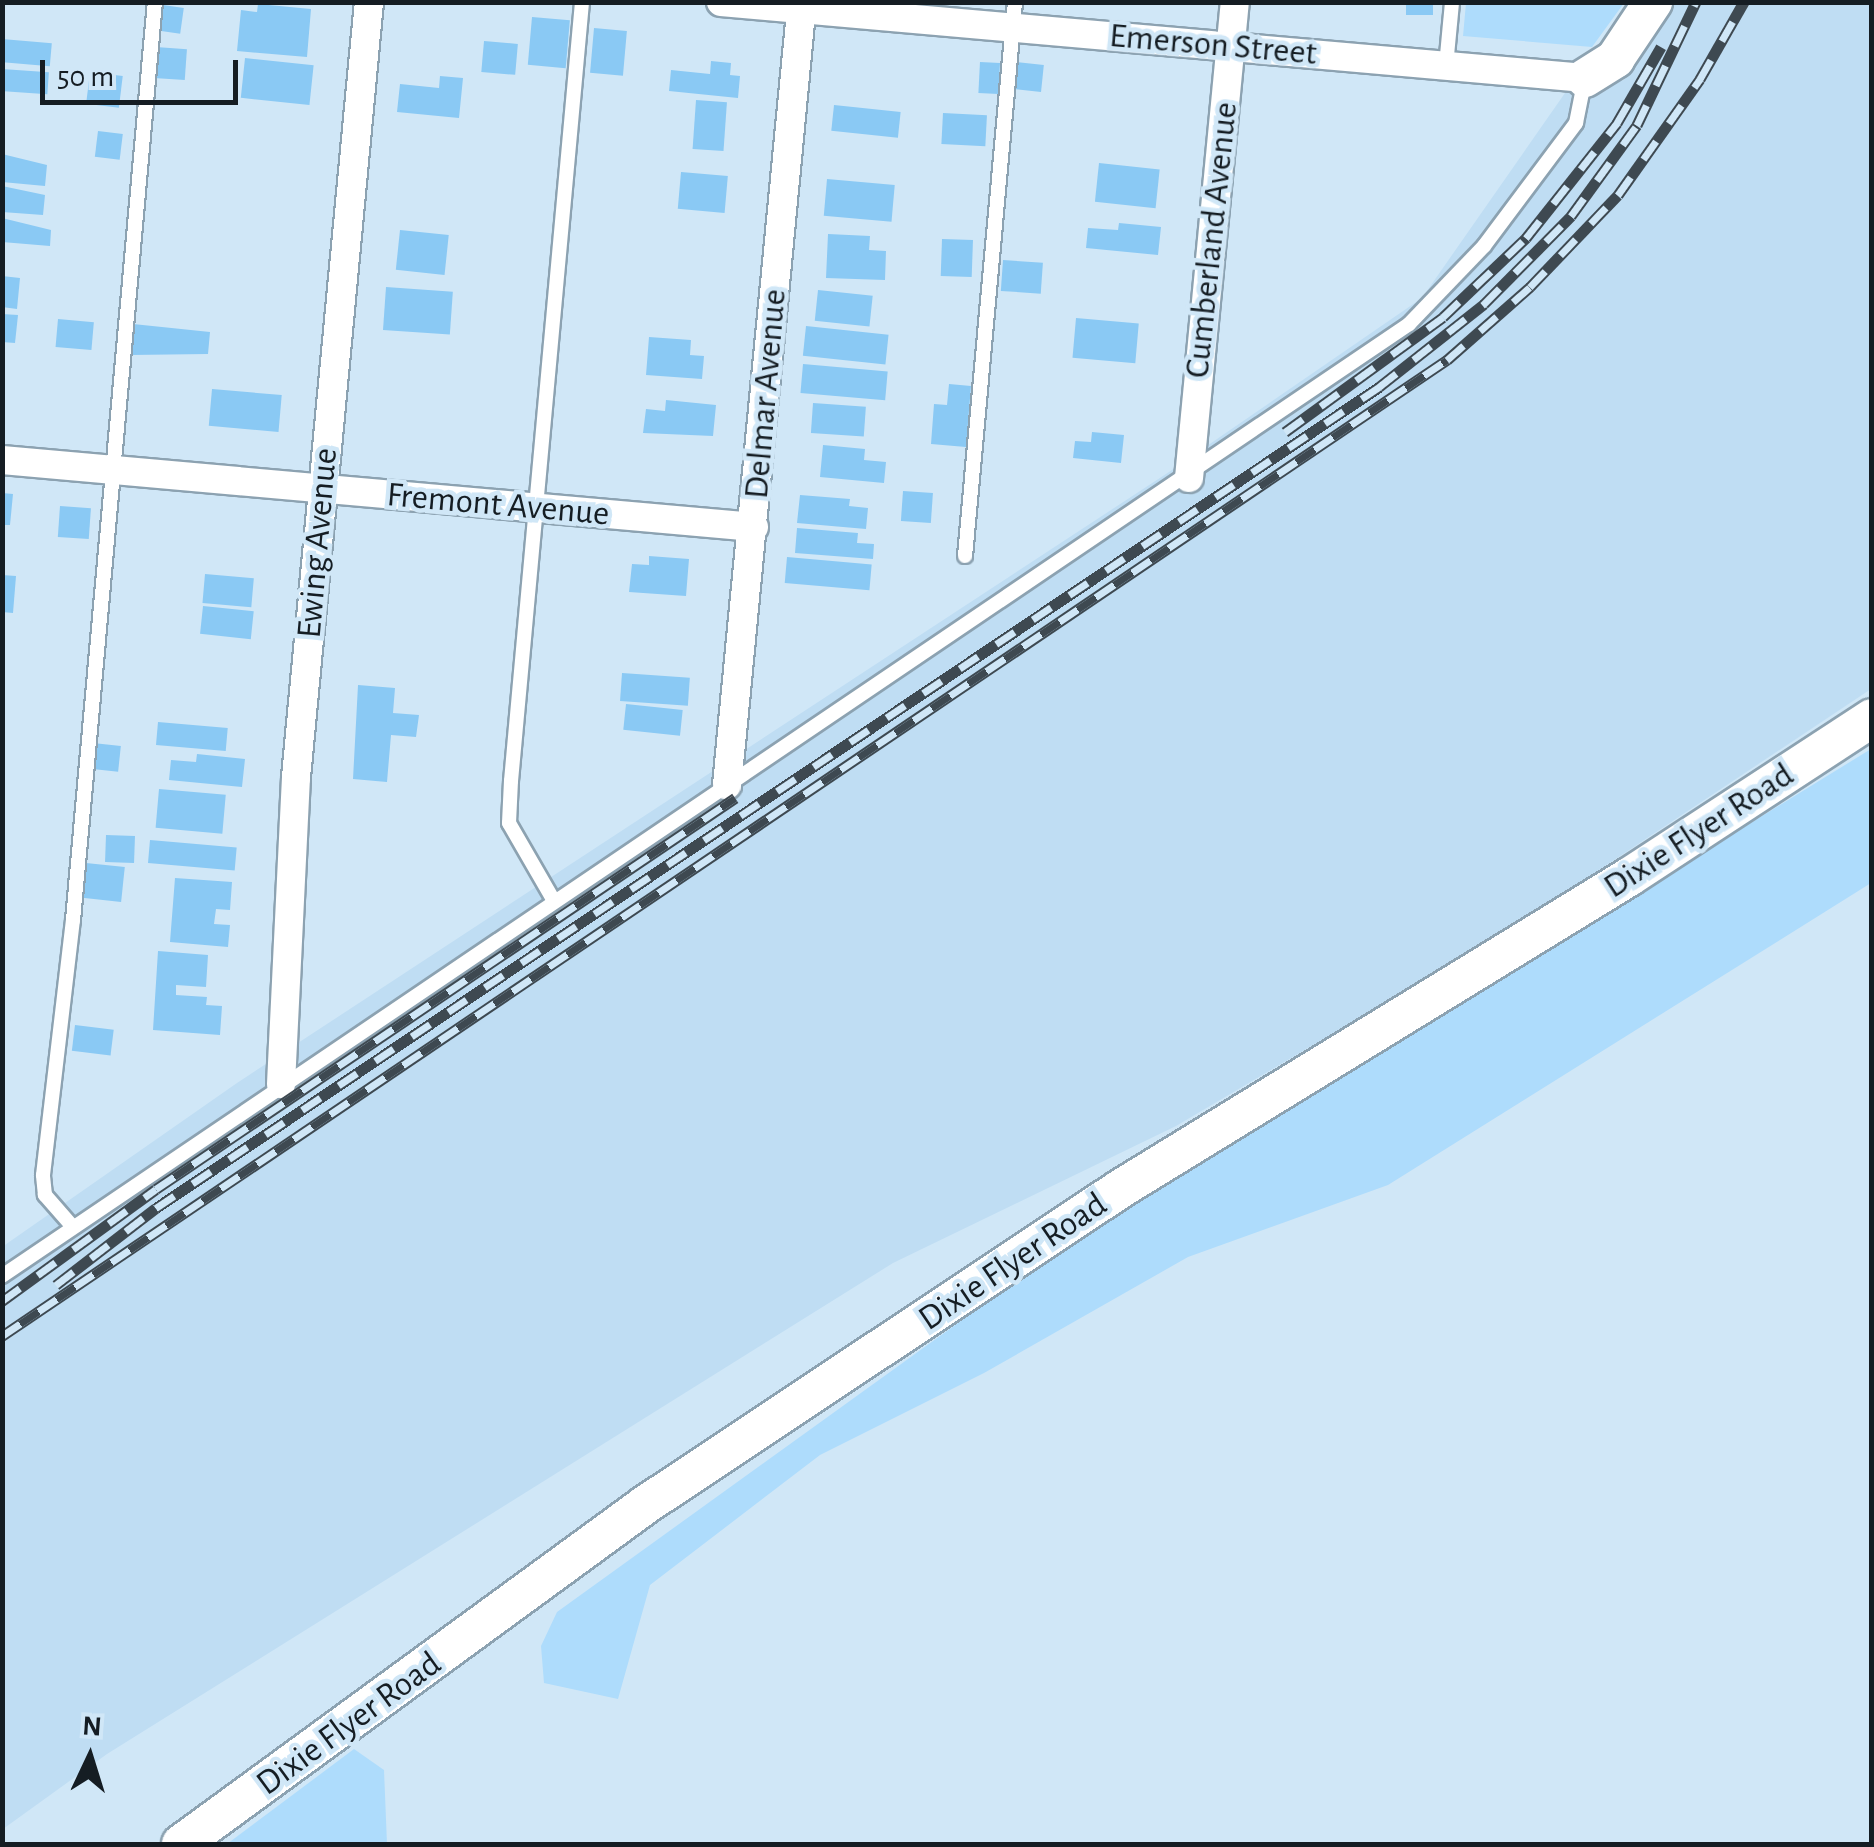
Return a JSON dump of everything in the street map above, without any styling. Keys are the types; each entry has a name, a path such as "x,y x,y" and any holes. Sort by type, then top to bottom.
{"street":[{"name":"Ewing Avenue","path":"281,1084 296,777 368,2"},
{"name":"Emerson Street","path":"721,2 1014,15 1232,47 1585,78"},
{"name":"Cumberland Avenue","path":"1189,478 1236,2"},
{"path":"1585,78 1615,59 1653,2"},
{"name":"Delmar Avenue","path":"728,785 802,6"},
{"name":"Fremont Avenue","path":"2,460 754,527"},
{"name":"Dixie Flyer Road","path":"182,1844 645,1505 1120,1189 1629,877 1872,718"}],"lane":[{"path":"73,1227 46,1195 42,1175 73,920 155,2"},
{"path":"554,901 509,824 582,2"},
{"path":"1446,66 1452,2"},
{"path":"965,556 1014,15"},
{"path":"2,1276 281,1084 1367,355 1446,291 1576,124 1585,78"}],"shaded area":[{"path":"1466,2 1624,3 1592,47 1463,36"},
{"path":"1663,3 1871,3 1871,689 1521,922 1176,1126 893,1263 107,1754 3,1829 2,1247 237,1083 1169,472 1422,298 1565,93 1624,80"},
{"path":"1871,749 1871,883 1388,1185 1188,1257 984,1373 820,1455 650,1585 618,1699 544,1683 541,1646 557,1612 1080,1235"},
{"path":"354,1749 384,1770 387,1844 227,1844"}],"building":[{"path":"1406,2 1433,2 1433,15 1406,15"},
{"path":"258,4 311,9 307,57 237,51 241,10 257,12"},
{"path":"163,5 184,8 180,34 159,31"},
{"path":"532,17 570,20 566,68 528,65"},
{"path":"594,28 627,31 623,76 590,73"},
{"path":"2,39 52,43 50,66 2,62"},
{"path":"484,41 518,44 515,75 481,72"},
{"path":"156,47 187,49 185,80 154,78"},
{"path":"245,58 314,65 309,105 241,98"},
{"path":"711,61 731,63 730,75 740,76 738,98 669,91 671,70 710,74"},
{"path":"980,62 1000,63 998,94 978,93"},
{"path":"1015,62 1044,65 1041,92 1012,89"},
{"path":"2,69 49,72 47,94 2,91"},
{"path":"90,72 123,76 119,108 86,104"},
{"path":"440,76 463,78 459,118 397,112 400,84 439,88"},
{"path":"696,100 727,102 724,151 693,149"},
{"path":"834,105 901,112 898,138 831,131"},
{"path":"943,113 987,115 985,146 941,144"},
{"path":"98,131 123,134 120,160 95,157"},
{"path":"2,154 47,165 45,186 2,182"},
{"path":"1099,163 1160,169 1156,208 1095,202"},
{"path":"681,172 728,176 725,213 678,209"},
{"path":"827,179 895,185 892,222 824,216"},
{"path":"2,186 45,195 43,215 2,212"},
{"path":"2,218 51,230 50,246 2,242"},
{"path":"1119,223 1161,227 1158,255 1086,248 1088,228 1118,230"},
{"path":"400,230 449,235 445,275 396,270"},
{"path":"828,234 870,236 869,250 886,251 885,280 826,278"},
{"path":"942,239 973,240 972,277 941,276"},
{"path":"1003,260 1043,263 1041,294 1001,291"},
{"path":"2,276 20,278 17,309 2,307"},
{"path":"386,287 453,292 450,335 383,330"},
{"path":"818,290 873,296 869,327 815,321"},
{"path":"2,314 18,315 15,343 2,342"},
{"path":"1076,318 1139,323 1135,363 1073,358"},
{"path":"58,319 94,322 91,350 56,347"},
{"path":"133,324 210,332 208,354 130,355"},
{"path":"806,326 889,335 885,365 803,356"},
{"path":"649,337 691,340 690,355 704,356 702,379 646,375"},
{"path":"803,364 888,371 885,400 800,393"},
{"path":"949,384 971,386 966,447 931,444 934,404 947,405"},
{"path":"212,389 282,395 279,432 209,426"},
{"path":"666,400 716,405 713,436 643,433 646,409 665,411"},
{"path":"813,403 866,407 864,437 811,433"},
{"path":"1092,432 1124,435 1121,463 1073,458 1075,441 1091,442"},
{"path":"823,445 865,449 864,460 886,462 884,483 820,477"},
{"path":"903,491 933,493 931,523 901,521"},
{"path":"2,493 13,494 10,525 2,525"},
{"path":"800,495 850,499 849,506 868,508 866,529 797,523"},
{"path":"60,506 91,508 89,539 58,537"},
{"path":"797,528 858,533 857,543 874,544 873,559 795,553"},
{"path":"649,556 689,559 686,596 629,592 632,564 649,565"},
{"path":"787,557 872,564 869,590 785,583"},
{"path":"205,574 254,578 251,607 202,603"},
{"path":"2,575 16,576 13,613 2,612"},
{"path":"203,606 254,611 251,639 200,634"},
{"path":"622,673 690,678 688,706 620,701"},
{"path":"358,685 395,688 393,713 419,715 416,737 391,735 387,782 353,779"},
{"path":"626,704 683,710 680,736 623,730"},
{"path":"158,722 228,728 226,751 156,745"},
{"path":"93,743 121,746 118,772 90,769"},
{"path":"197,754 245,759 242,787 169,780 171,760 196,762"},
{"path":"159,789 226,795 222,834 156,828"},
{"path":"106,835 135,836 134,863 105,862"},
{"path":"150,840 237,848 235,870 148,863"},
{"path":"86,863 125,867 121,902 82,898"},
{"path":"175,878 232,882 230,910 216,909 214,924 230,925 228,947 170,942"},
{"path":"158,951 208,955 206,987 176,985 176,995 207,997 206,1005 222,1006 220,1035 153,1030"},
{"path":"75,1025 114,1030 111,1056 72,1051"}],"railway":[{"path":"56,1285 156,1208 1379,387 1484,304 1571,216 1637,125 1696,2"},
{"path":"2,1336 1447,360 1530,287 1618,195 1700,79 1744,2"},
{"path":"1285,432 1443,317 1526,238 1617,123 1661,47"},
{"path":"2,1301 156,1189 735,798"}]}
